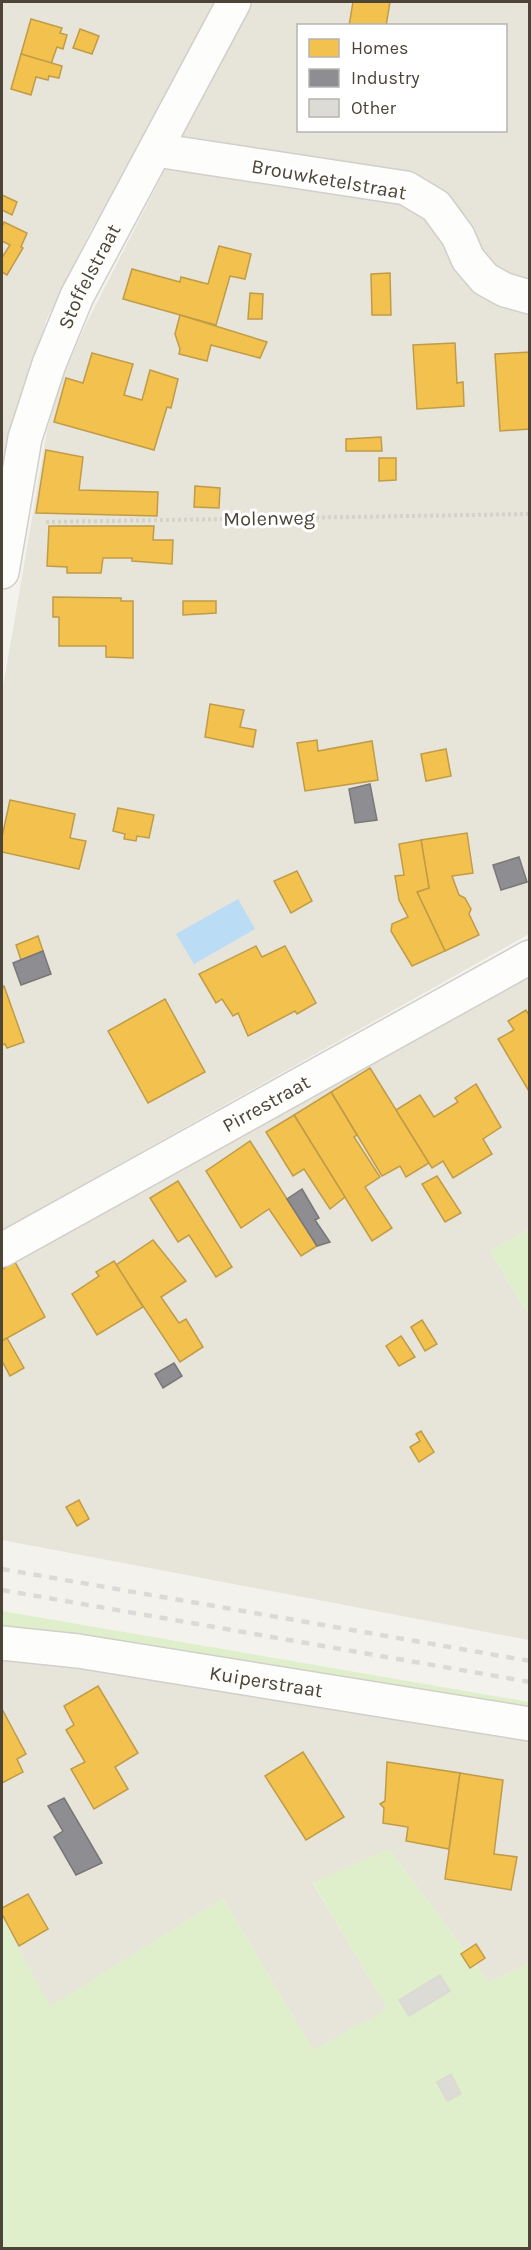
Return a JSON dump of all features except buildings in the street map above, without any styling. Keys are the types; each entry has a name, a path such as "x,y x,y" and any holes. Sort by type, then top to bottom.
{"street":[{"name":"Stoffelstraat","path":"2,572 25,438 49,364 77,296 234,2"},
{"name":"Brouwketelstraat","path":"156,150 406,188 436,206 458,236 468,259 485,279 505,290 530,297"},
{"name":"Pirrestraat","path":"2,1250 530,957"},
{"name":"Kuiperstraat","path":"2,1643 78,1651 530,1724"}],"path":[{"name":"Molenweg","path":"9,522 530,514"}],"shaded area":[{"path":"2,2 222,2 135,162 91,230 46,321 16,423 2,493"},
{"path":"251,2 529,2 529,934 2,1230 2,693 47,431 63,375 88,320"},
{"path":"529,977 529,1229 490,1251 529,1316 529,1640 2,1540 2,1266"},
{"path":"2,1657 41,1660 529,1735 529,1963 489,1982 389,1849 313,1883 388,2010 313,2050 223,1898 50,2007 2,1917"}],"green space":[{"path":"529,1229 529,1316 490,1251"},
{"path":"2,1611 529,1702 529,1714 2,1631"},
{"path":"389,1849 489,1982 529,1963 529,2248 2,2248 2,1917 50,2006 223,1898 313,2050 387,2009 313,1882"}],"water":[{"path":"238,899 255,929 194,964 176,934"}],"railway":[{"path":"2,1569 530,1661"},
{"path":"2,1590 530,1682"}]}
